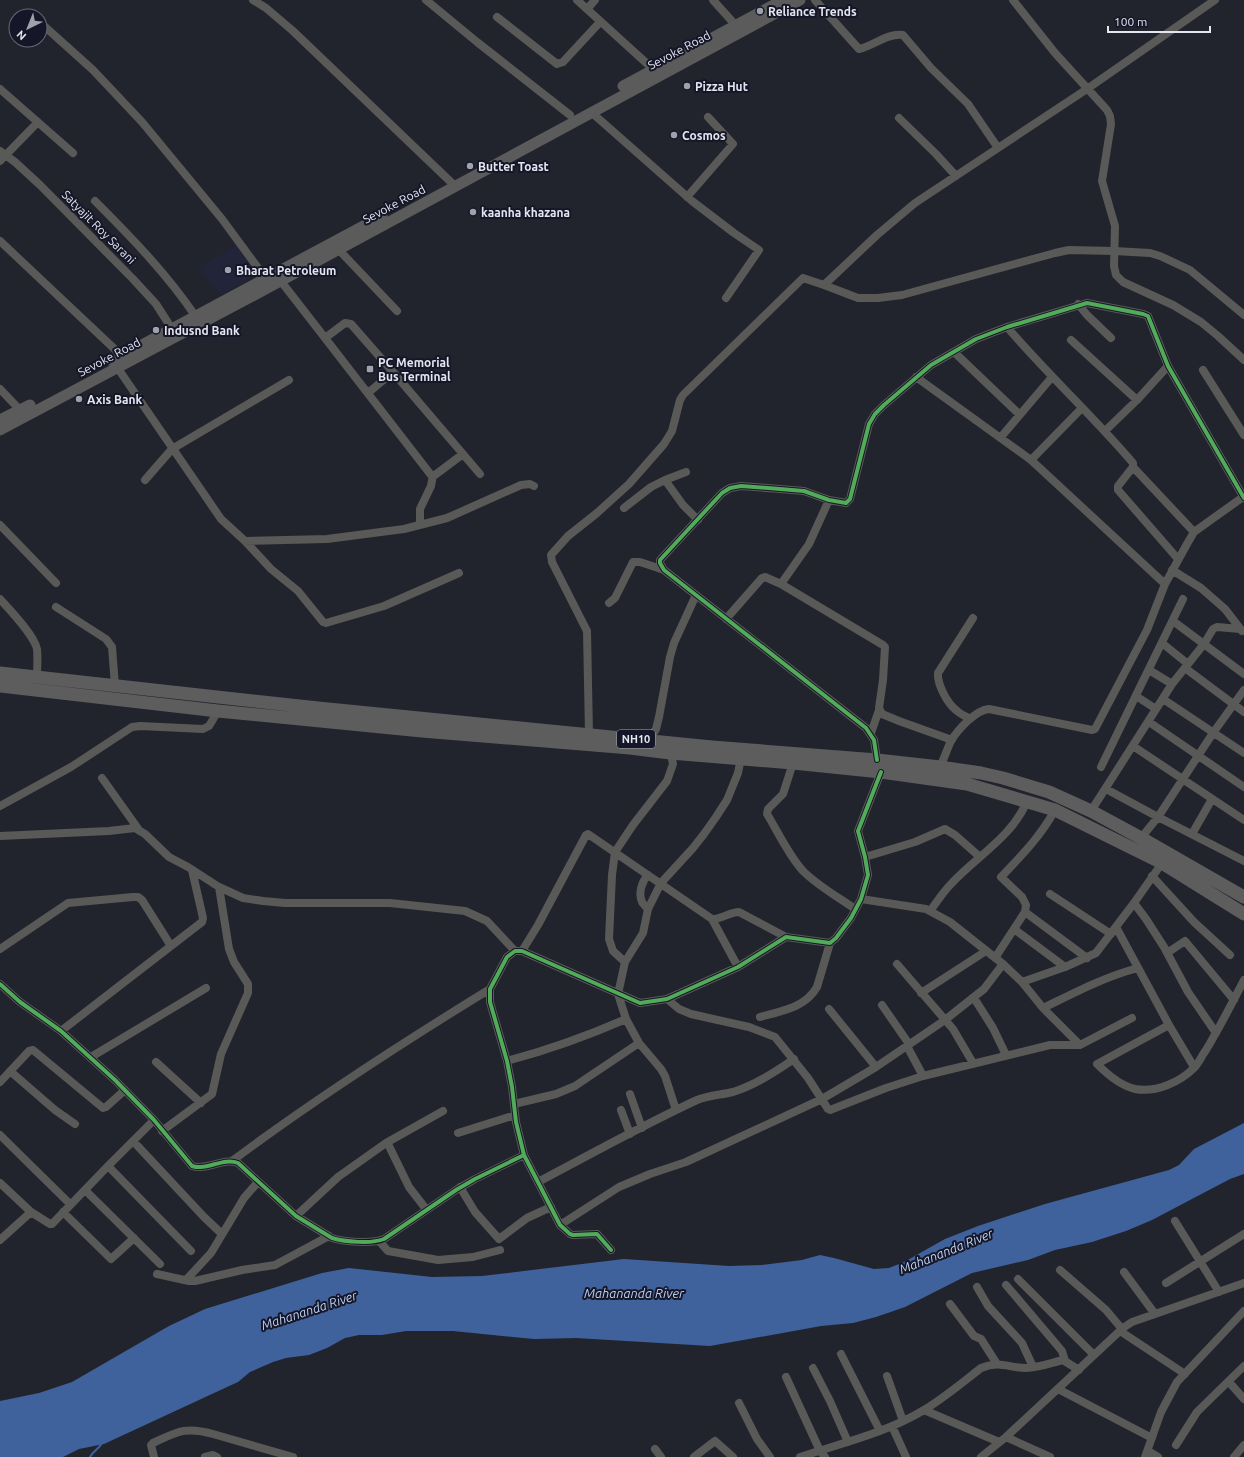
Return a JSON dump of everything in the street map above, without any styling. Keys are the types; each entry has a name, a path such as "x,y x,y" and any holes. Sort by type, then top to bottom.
{"highway":[{"name":"NH10","path":"0,673 318,708 649,740 670,748 879,766 940,767 1003,778 1049,792 1091,811 1244,897"},
{"path":"0,686 218,711 430,731 630,748 670,748 741,758 793,763 879,766 967,784 1055,810 1162,863 1244,914"}],"main road":[{"name":"Sevoke Road","path":"572,118 591,112 738,28 783,0"},
{"name":"Sevoke Road","path":"0,420 80,382 117,367 572,118 654,70 738,28 800,0"},
{"name":"Sevoke Road","path":"0,430 122,356 196,317 272,282 338,249 452,183"}],"street":[{"path":"253,0 266,8 293,31 452,183"},
{"path":"426,0 572,118"},
{"path":"577,0 654,70"},
{"path":"587,9 595,0"},
{"path":"713,0 738,28"},
{"path":"815,0 859,49 868,48 885,38 898,34 903,35 931,68 968,104 998,148"},
{"path":"1012,0 1055,53 1107,110 1111,120 1102,181 1115,226 1115,272 1120,280 1173,305 1192,316 1218,336 1244,360"},
{"path":"824,285 895,219 915,203 1087,89 1215,0"},
{"path":"497,17 557,64 563,62 600,22"},
{"path":"48,30 93,70 142,122 272,282 325,338 432,476 431,486 420,509 420,525"},
{"path":"0,89 73,153"},
{"path":"591,112 687,197 759,250 726,298"},
{"path":"687,197 733,144 708,117"},
{"path":"900,118 956,176"},
{"path":"2,156 38,122"},
{"name":"Satyajit Roy Sarani","path":"2,156 20,166 133,279 156,304 172,329"},
{"path":"95,201 134,240 185,300 196,317"},
{"path":"0,241 122,356"},
{"path":"338,249 398,311"},
{"path":"589,734 587,631 552,562 552,555 568,536 597,513 629,484 664,444 672,431 681,397 803,278 858,298 878,298 902,295 1069,250 1150,253 1170,260 1190,270 1244,315"},
{"path":"664,570 660,560 718,497 730,488 741,486 804,491 830,500 846,503 850,499 869,424 872,419 884,405 931,365 976,339 1007,327 1078,304 1089,303 1147,316 1150,319 1168,366 1244,497 1194,532 1172,570 1146,630 1096,727 1093,730 989,708 978,712 952,740 940,767"},
{"path":"1078,304 1111,338"},
{"path":"325,338 345,323 349,323 394,372 480,474"},
{"path":"1007,327 1052,377 1105,431 1133,463 1133,467 1194,532"},
{"path":"1071,340 1137,400"},
{"path":"954,352 1019,414"},
{"path":"1105,431 1137,400 1168,366"},
{"path":"117,367 220,519 246,541 271,569 298,591 324,623 384,606 459,573"},
{"path":"1203,370 1244,435"},
{"path":"368,393 394,372"},
{"path":"916,377 1031,460 1165,584"},
{"path":"1000,438 1052,377"},
{"path":"146,480 172,449 289,380"},
{"path":"0,389 20,410"},
{"path":"1031,460 1082,408"},
{"path":"432,476 463,454"},
{"path":"1133,467 1117,489 1178,559"},
{"path":"624,508 651,487 686,472"},
{"path":"665,480 683,505 698,520"},
{"path":"246,541 327,539 404,529 447,518 521,485 530,484 534,486"},
{"path":"781,584 809,544 830,500"},
{"path":"0,525 56,583"},
{"path":"609,603 615,598 633,562 640,562 664,570 866,728 871,733 874,740 879,766 858,830 866,857 868,875 861,899 851,918 840,933 830,943 817,987 813,993 802,1004 760,1018"},
{"path":"1172,570 1200,588 1225,609 1242,631"},
{"path":"726,619 762,578 765,577 781,584 883,645 885,647 883,680 879,710 871,733"},
{"path":"649,740 656,729 674,643 696,595"},
{"path":"0,599 19,621 35,644 37,650 37,677"},
{"path":"1101,767 1183,599"},
{"path":"56,607 109,641 112,648 115,686"},
{"path":"970,719 952,706 939,683 938,673 973,618"},
{"path":"1173,621 1244,674"},
{"path":"1091,811 1172,684 1204,644 1215,627 1242,631"},
{"path":"1162,643 1186,666 1244,712"},
{"path":"1149,670 1172,684"},
{"path":"1141,838 1158,817 1244,690"},
{"path":"1136,696 1156,709"},
{"path":"1163,699 1244,753"},
{"path":"879,710 882,714 899,722 952,740"},
{"path":"0,806 71,767 132,727 140,726 203,729 209,726 218,711"},
{"path":"1149,722 1244,787"},
{"path":"1133,746 1244,820"},
{"path":"625,962 613,951 609,939 612,875 615,852 633,825 667,781 674,764 670,748"},
{"path":"676,1110 665,1076 639,1043 626,1018 618,994 625,962 643,934 648,910 660,883 693,848 716,817 727,800 738,773 741,758"},
{"path":"793,763 782,794 768,809 767,814 803,871 855,909"},
{"path":"102,778 139,830 169,857 219,888 243,898 263,901 330,904 390,903 465,911 487,921 518,951 640,1003 667,999 738,967 786,937"},
{"path":"1106,789 1244,861"},
{"path":"1192,834 1212,799"},
{"path":"930,911 951,884 1015,821 1027,801"},
{"path":"995,958 1026,912 1026,905 1022,897 1001,877 1032,845 1046,827 1055,810"},
{"path":"0,836 109,831 135,828 139,830"},
{"path":"866,857 915,842 945,829 955,834 980,857"},
{"path":"611,1250 597,1234 573,1235 560,1225 524,1155 515,1114 507,1061 490,1002 490,989 507,957 518,951 538,924 586,835 589,834 712,919 738,967"},
{"path":"1022,982 1065,967 1096,953 1162,863"},
{"path":"61,1031 203,922 192,870"},
{"path":"648,875 642,881 641,894 642,901 648,910"},
{"path":"1152,876 1194,922 1230,955"},
{"path":"162,1131 201,1103 213,1091 221,1054 241,1011 249,989 248,984 230,953 219,888"},
{"path":"1050,894 1111,934"},
{"path":"0,949 68,903 133,897 138,897 142,900 171,946"},
{"path":"861,899 926,909 950,922 1003,964 1022,982 1043,1008 1080,1044"},
{"path":"1134,903 1146,919 1167,953 1188,992 1216,1033"},
{"path":"712,919 718,919 735,912 739,912 786,937 830,943"},
{"path":"1026,912 1087,958"},
{"path":"1116,927 1169,1025 1194,1067"},
{"path":"1014,930 1065,967"},
{"path":"1167,953 1185,941 1234,1000"},
{"path":"921,993 986,951"},
{"path":"897,964 953,1029 973,1064"},
{"path":"560,1225 619,1187 650,1174 686,1162 822,1099 876,1067 945,1020 984,989 1003,964"},
{"path":"1043,1008 1095,982 1138,968"},
{"path":"1169,1025 1097,1064 1119,1082 1135,1089 1158,1089 1178,1080 1194,1067 1216,1033 1244,980"},
{"path":"0,984 20,1002 61,1031 91,1057 154,1120 192,1166 200,1168 232,1161 273,1130 407,1039 490,989"},
{"path":"91,1057 206,988"},
{"path":"974,998 993,1028 1006,1055"},
{"path":"667,999 679,1009 691,1014 749,1027 772,1035 778,1039 830,1110 886,1088 923,1076 1050,1045 1080,1044 1132,1018"},
{"path":"882,1005 908,1045 923,1076"},
{"path":"829,1009 876,1067"},
{"path":"507,1061 531,1055 562,1044 626,1018"},
{"path":"514,1104 556,1094 575,1086 639,1043"},
{"path":"0,1082 30,1051 34,1050 103,1108 125,1090"},
{"path":"538,1182 607,1144 676,1110 705,1097 732,1092 746,1087 794,1059"},
{"path":"156,1062 201,1103"},
{"path":"10,1071 55,1110 75,1124"},
{"path":"630,1094 642,1128"},
{"path":"296,1216 338,1177 386,1143 443,1110"},
{"path":"621,1110 630,1134"},
{"path":"458,1133 515,1114"},
{"path":"0,1183 31,1212 51,1224 154,1120"},
{"path":"0,1136 70,1204"},
{"path":"133,1141 204,1217 222,1234"},
{"path":"386,1143 389,1146 409,1187 426,1209"},
{"path":"232,1161 238,1163 296,1216 329,1236 338,1240 379,1241 389,1237 426,1209 460,1187 524,1155"},
{"path":"108,1166 191,1252"},
{"path":"186,1280 211,1253 244,1198 258,1182"},
{"path":"460,1187 475,1212 499,1239 527,1218 551,1207"},
{"path":"85,1190 160,1264"},
{"path":"0,1240 31,1212"},
{"path":"63,1212 111,1259 134,1238"},
{"path":"1175,1221 1219,1292"},
{"path":"1166,1284 1244,1234"},
{"path":"157,1274 195,1281 242,1270 270,1266 329,1236"},
{"path":"379,1241 388,1251 438,1260 473,1257 500,1250"},
{"path":"1060,1270 1106,1310 1121,1330 1185,1374"},
{"path":"1124,1272 1155,1314"},
{"path":"1018,1279 1094,1355"},
{"path":"981,1457 991,1454 999,1442 1121,1330 1132,1322 1244,1283"},
{"path":"1006,1285 1062,1351 1065,1361"},
{"path":"977,1287 988,1306 1022,1343 1033,1367"},
{"path":"950,1304 974,1336 981,1339 997,1364"},
{"path":"1158,1457 1146,1454 1161,1412 1177,1382 1244,1310"},
{"path":"841,1354 880,1431"},
{"path":"800,1457 823,1454 848,1442 903,1421 924,1410 981,1368 997,1364 1023,1368 1062,1360 1079,1370"},
{"path":"1176,1445 1197,1412 1244,1366"},
{"path":"813,1368 830,1401 848,1442"},
{"path":"887,1376 903,1421"},
{"path":"786,1377 823,1454"},
{"path":"1229,1382 1244,1399"},
{"path":"1058,1389 1152,1438"},
{"path":"739,1403 757,1440 770,1457"},
{"path":"924,1410 999,1442"},
{"path":"892,1426 906,1457"},
{"path":"154,1457 151,1445 153,1443 179,1431 191,1430 202,1431 294,1457"},
{"path":"1006,1437 1050,1457"},
{"path":"694,1457 715,1441 733,1457"},
{"path":"1234,1457 1244,1445"},
{"path":"655,1449 661,1457"},
{"path":"205,1457 214,1455 217,1457"}],"shaded area":[{"name":"Bharat Petroleum","path":"237,245 258,273 221,295 198,268"}],"water":[{"name":"Mahananda River","path":"1244,1123 1244,1174 1230,1179 1152,1220 1126,1231 1092,1242 1055,1250 1028,1260 972,1273 905,1307 876,1317 853,1323 821,1326 710,1346 576,1338 534,1339 453,1331 406,1331 382,1335 359,1335 345,1338 327,1348 309,1355 286,1358 273,1362 250,1372 238,1382 104,1444 79,1449 63,1457 0,1457 0,1401 39,1393 72,1382 169,1326 205,1309 322,1273 349,1268 432,1277 482,1276 624,1259 729,1266 762,1265 802,1260 820,1255 874,1269 889,1268 904,1262 945,1239 978,1226 1045,1204 1169,1170 1179,1165 1194,1149"}],"waterway":[{"path":"90,1457 102,1443"}],"cycle path":[{"path":"877,760 874,740 866,728 664,570 660,560 722,493 730,488 741,486 780,489 804,491 829,500 846,503 850,499 869,424 875,414 931,365 976,339 1007,327 1087,303 1148,316 1168,366 1244,498"},
{"path":"611,1250 597,1234 573,1235 560,1225 524,1155 516,1122 507,1061 490,1002 490,989 507,957 515,951 522,951 640,1003 667,999 738,967 786,937 830,943 836,938 851,918 861,899 868,875 858,831 881,772"},
{"path":"0,984 20,1002 61,1031 115,1080 154,1120 192,1166 203,1167 227,1162 238,1163 296,1216 332,1238 358,1242 373,1242 384,1239 456,1190 524,1155"}],"place":[{"name":"Reliance Trends","path":"760,11"},
{"name":"Pizza Hut","path":"687,86"},
{"name":"Cosmos","path":"674,135"},
{"name":"Butter Toast","path":"470,166"},
{"name":"kaanha khazana","path":"473,212"},
{"name":"Bharat Petroleum","path":"228,270"},
{"name":"Indusnd Bank","path":"156,330"},
{"name":"PC Memorial Bus Terminal","path":"370,369"},
{"name":"Axis Bank","path":"79,399"}]}
